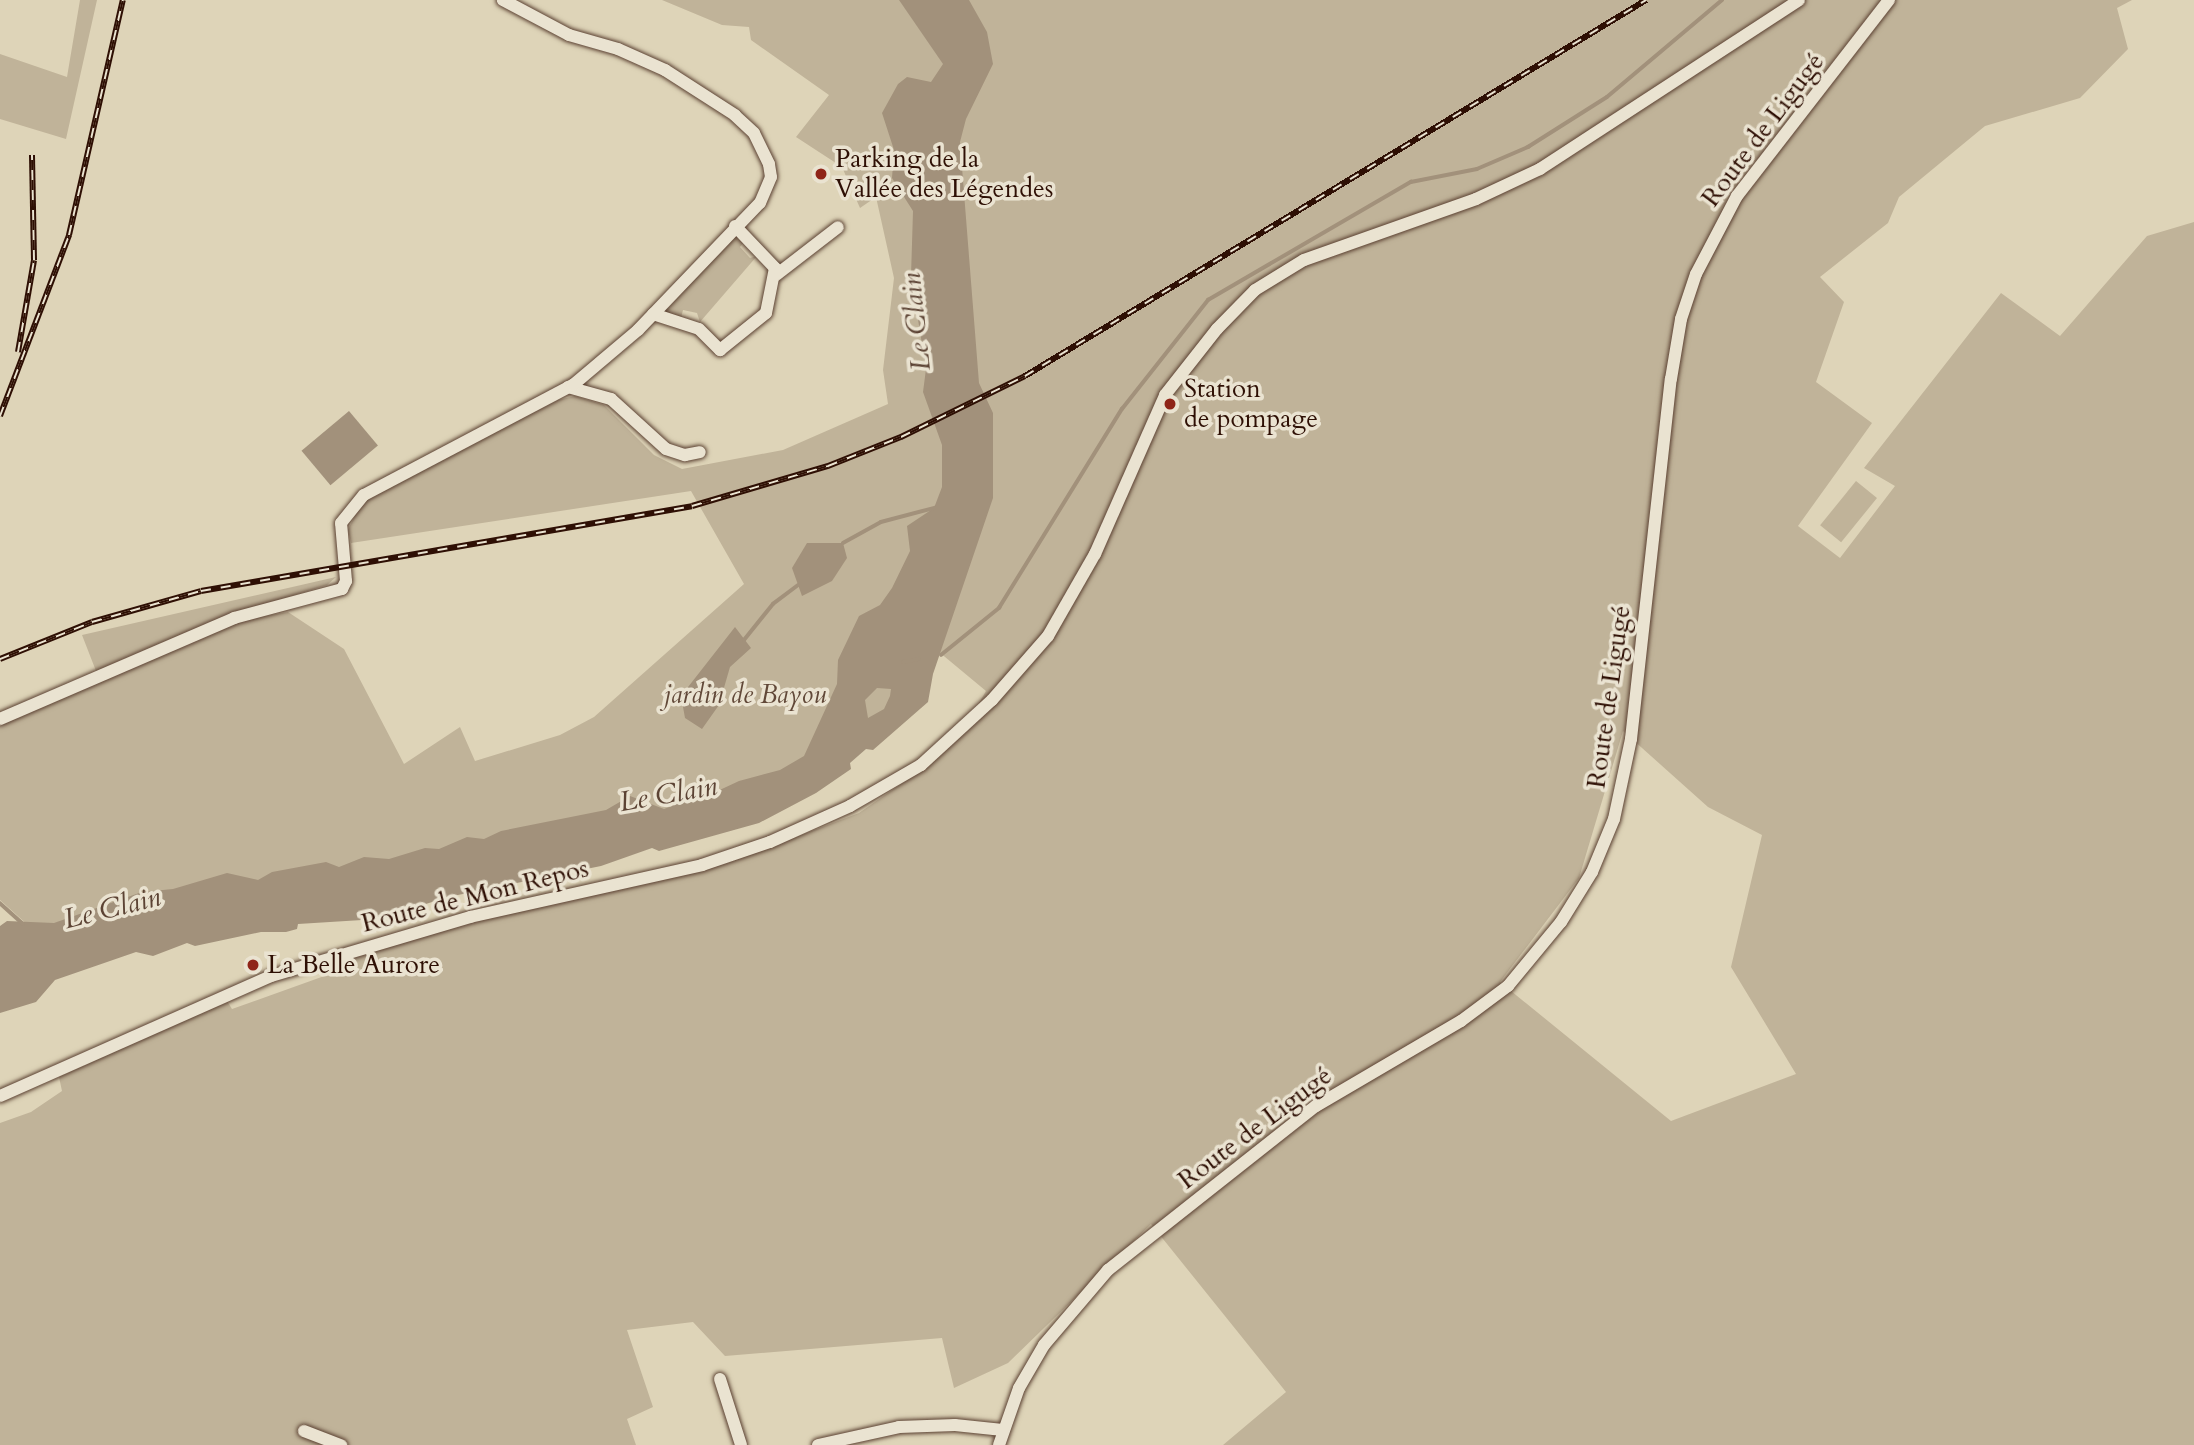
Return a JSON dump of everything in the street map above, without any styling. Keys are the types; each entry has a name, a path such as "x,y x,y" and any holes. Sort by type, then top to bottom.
{"street":[{"path":"0,719 234,618 342,589 346,581 341,522 363,495 568,387 606,360 760,203 771,177 763,149 735,115 665,70 618,49 569,36 503,0"},
{"name":"Route de Mon Repos","path":"0,1096 271,976 470,917 702,865 812,825 921,765 992,700 1048,636 1095,554 1165,395 1217,328 1255,290 1304,260 1476,199 1540,169 1799,0"},
{"name":"Route de Ligugé","path":"999,1445 1003,1430 1044,1345 1108,1270 1316,1106 1486,1004 1518,976 1561,922 1592,872 1614,820 1631,739 1671,379 1681,319 1696,274 1737,196 1889,0"},
{"path":"653,314 699,329 724,349 766,313 776,275 775,268 735,226"},
{"path":"776,275 838,227"},
{"path":"568,387 611,399 666,449 685,455 699,452"},
{"path":"720,1379 741,1445"},
{"path":"818,1445 899,1427 955,1425 1003,1430"},
{"path":"304,1431 341,1445"}],"green space":[{"path":"80,0 97,0 66,139 0,119 0,54 67,77"},
{"name":"jardin de Bayou","path":"662,0 2132,0 2117,8 2128,49 2080,98 1985,126 1899,197 1888,223 1820,277 1844,302 1816,382 1872,423 1798,526 1840,558 1895,486 1864,468 2001,293 2060,336 2147,236 2194,222 2194,1445 1223,1445 1286,1392 1151,1224 1008,1363 954,1388 942,1338 725,1356 693,1322 627,1330 653,1407 627,1419 636,1445 0,1445 0,1123 31,1112 62,1091 59,1077 227,1001 232,1009 341,970 342,959 483,920 725,864 859,813 930,764 964,729 986,691 933,647 884,720 752,795 49,944 0,900 0,724 238,621 288,612 344,649 404,764 460,727 475,761 560,735 594,717 744,584 691,491 351,543 348,530 357,511 378,490 558,400 575,396 604,405 654,455 682,469 783,450 888,404 883,370 894,278 876,197 860,208 842,167 796,137 829,95 751,40 749,27 722,25","holes":["1623,731 1708,807 1762,835 1731,967 1796,1074 1671,1121 1500,982 1579,878"]},
{"path":"732,237 744,242 740,247 750,258 757,256 700,322 697,313 683,310 681,318 664,313"},
{"path":"1856,481 1877,498 1841,542 1820,525"},
{"path":"336,577 327,585 212,621 96,671 82,635"}],"water":[{"name":"Le Clain","path":"899,0 969,0 987,32 993,64 966,119 960,142 979,383 993,413 993,498 933,674 928,702 873,750 866,749 850,763 851,769 816,793 759,823 659,851 652,848 601,866 448,897 378,919 298,924 297,929 286,932 261,932 195,946 187,943 153,956 136,952 55,980 36,1002 0,1013 0,926 7,921 54,923 142,892 173,889 227,873 258,880 272,872 326,862 339,867 364,857 389,859 425,848 439,849 467,837 484,839 501,831 606,810 630,796 664,809 672,806 673,798 694,802 739,781 780,770 804,756 837,684 838,660 859,616 880,605 892,588 910,551 907,526 934,508 942,487 942,445 923,392 926,369 911,276 913,211 892,178 894,150 882,113 898,84 907,77 931,82 943,64","holes":["877,688 891,689 884,709 868,718 865,700"]},
{"path":"349,411 378,445 330,485 302,451"},
{"path":"807,543 843,543 847,558 832,581 802,596 792,568"},
{"path":"735,627 751,648 730,667 719,705 702,729 685,718 681,696"}],"waterway":[{"path":"941,655 999,608 1122,409 1208,300 1411,182 1477,169 1528,147 1607,97 1722,0"},
{"path":"843,543 881,522 934,508"},
{"path":"744,640 773,604 798,585"},
{"path":"903,662 919,659"},
{"path":"0,903 23,924"}],"railway":[{"path":"0,416 69,235 123,0"},
{"path":"0,659 92,622 201,591 692,506 828,466 901,437 1025,376 1646,0"},
{"path":"18,352 34,260 32,155"}],"place":[{"name":"Parking de la Vallée des Légendes","path":"821,174"},
{"name":"Station de pompage","path":"1170,404"},
{"name":"La Belle Aurore","path":"253,965"}]}
